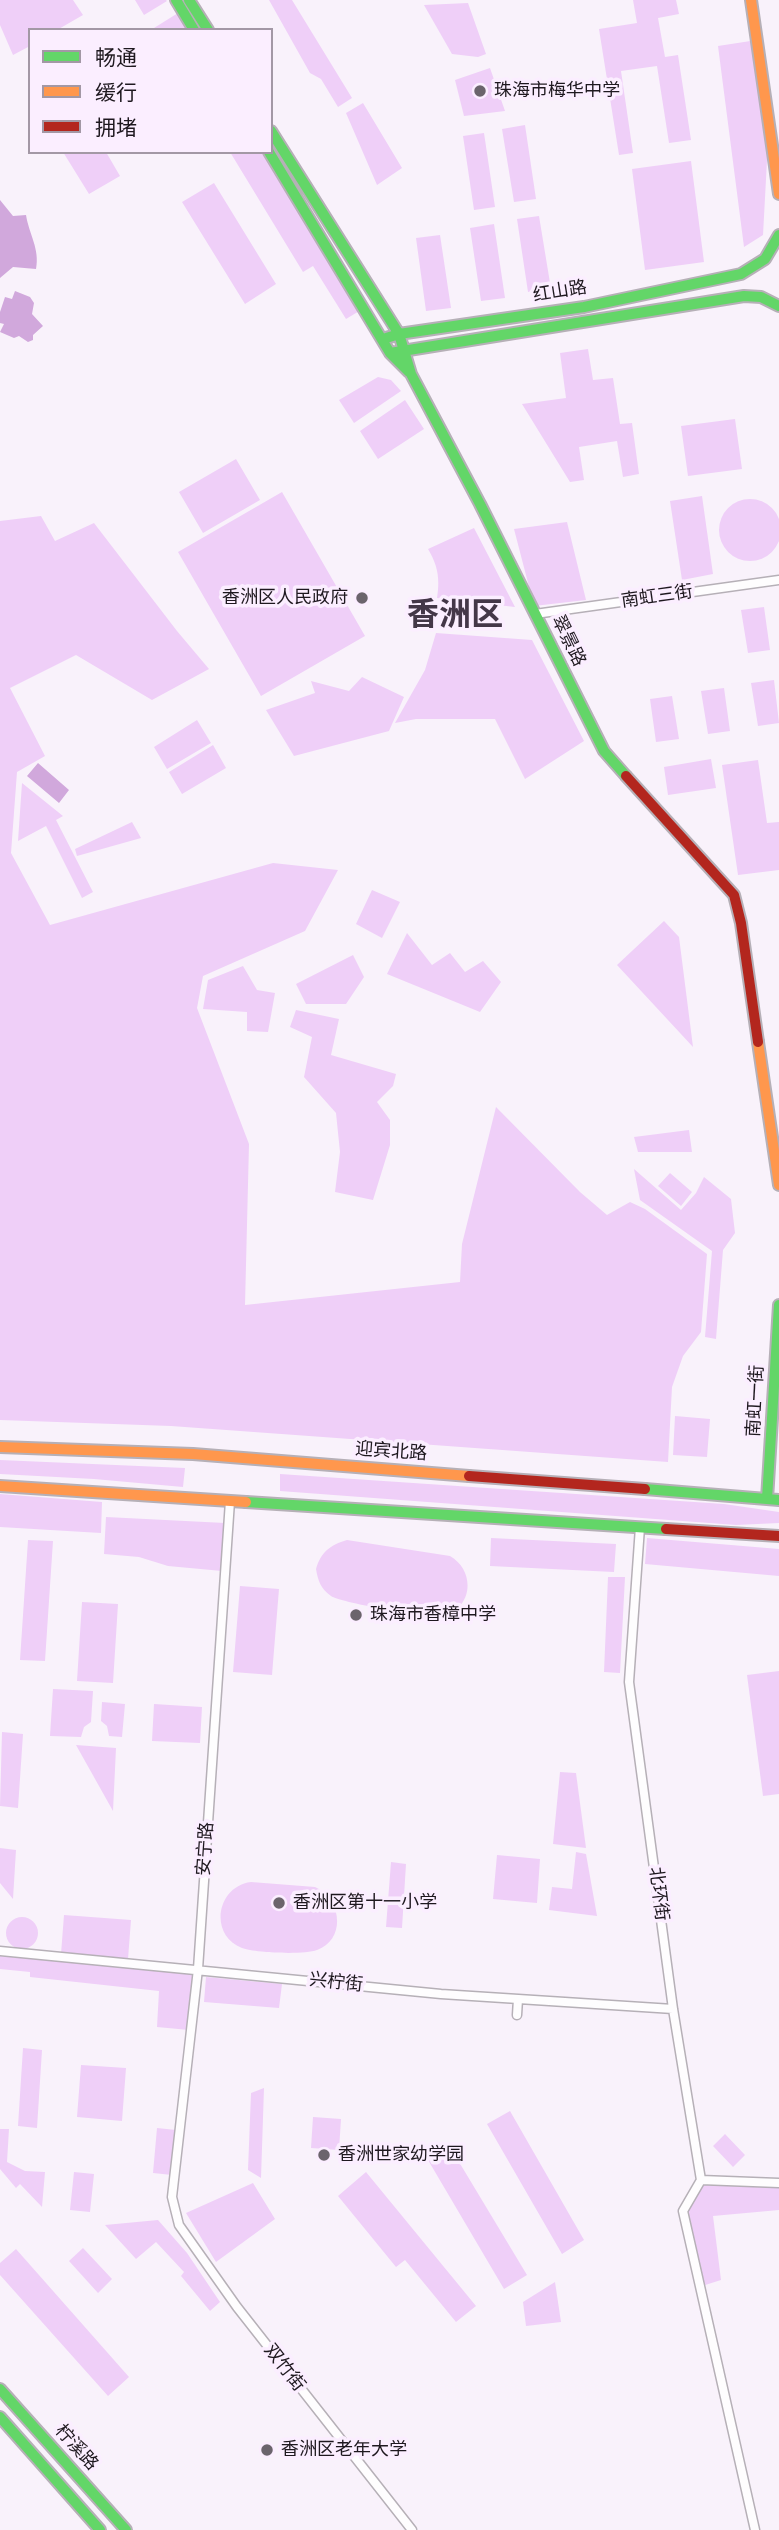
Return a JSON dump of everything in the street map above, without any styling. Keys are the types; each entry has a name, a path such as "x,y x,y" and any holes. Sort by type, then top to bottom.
{"main road":[{"path":"176,0 193,28"},
{"path":"189,0 207,28"},
{"path":"751,0 779,194"},
{"name":"翠景路","path":"273,134 400,334 411,374 604,751 734,895 740,916 779,1185"},
{"name":"翠景路","path":"270,154 390,353 411,374"},
{"name":"红山路","path":"383,339 400,334 584,307 741,274 766,259 779,234"},
{"name":"红山路","path":"390,353 744,296 761,298 779,306"},
{"name":"南虹一街","path":"773,1499 779,1305"},
{"name":"迎宾北路","path":"0,1447 192,1454 773,1499"},
{"path":"0,1486 761,1535 779,1534"},
{"name":"柠溪路","path":"0,2389 126,2530"},
{"name":"柠溪路","path":"0,2417 100,2530"}],"street":[{"name":"南虹三街","path":"535,614 779,580"},
{"name":"安宁路","path":"172,2197 198,1969 230,1502"},
{"name":"北环街","path":"640,1527 629,1682 673,2009 701,2180"},
{"name":"兴柠街","path":"0,1951 440,1994 673,2009"},
{"path":"517,2015 518,1999"},
{"path":"755,2530 682,2211 701,2180 779,2183"},
{"name":"双竹街","path":"172,2197 179,2225 237,2307 412,2530"}],"shaded area":[{"path":"0,0 73,0 83,15 60,28 28,28 28,47 13,55 0,25"},
{"path":"135,0 166,0 167,1 144,15"},
{"path":"269,0 292,0 352,98 338,107 321,79 310,73"},
{"path":"633,0 676,0 679,14 658,18 665,57 678,55 691,140 669,143 657,66 621,71 633,153 619,155 599,29 637,23"},
{"path":"468,3 486,54 478,57 452,54 424,5"},
{"path":"178,13 188,28 154,28"},
{"path":"757,40 768,142 763,235 744,247 718,46"},
{"path":"490,68 505,111 464,116 455,80"},
{"path":"363,103 402,168 377,185 346,113"},
{"path":"525,125 536,199 514,202 502,129"},
{"path":"484,133 495,207 474,210 463,136"},
{"path":"64,154 107,154 120,176 89,194"},
{"path":"231,154 265,154 361,310 346,319 313,266 303,272"},
{"path":"691,161 704,262 645,270 632,169"},
{"path":"214,183 276,284 245,304 182,202"},
{"path":"0,200 13,216 26,215 37,262 36,269 13,267 0,278"},
{"path":"539,216 551,289 528,292 517,219"},
{"path":"494,224 505,298 481,301 470,228"},
{"path":"440,235 451,308 426,311 416,238"},
{"path":"15,291 30,297 34,303 32,314 43,326 33,335 33,340 28,342 19,336 14,338 0,332 4,324 0,323 0,312 5,297 12,299"},
{"path":"588,349 593,380 613,378 620,424 632,423 639,474 623,477 617,441 579,447 584,480 570,482 522,404 566,398 560,353"},
{"path":"378,377 391,380 401,391 354,423 339,400"},
{"path":"405,400 424,429 378,459 360,431"},
{"path":"735,419 742,469 688,476 681,426"},
{"path":"236,459 260,500 203,533 179,492"},
{"path":"282,492 365,636 261,696 178,552"},
{"path":"702,496 713,574 682,580 670,501"},
{"path":"756,500 772,508 778,518 780,536 776,547 767,556 744,560 733,556 724,547 720,524 724,513 733,504"},
{"path":"41,516 55,541 94,523 209,669 152,700 76,655 10,688 45,756 17,772 11,853 50,925 273,863 338,870 305,931 203,976 197,1008 249,1144 245,1305 460,1282 462,1244 496,1107 580,1192 607,1215 630,1202 645,1209 707,1254 701,1332 683,1356 672,1387 668,1462 171,1426 0,1420 0,521"},
{"path":"567,522 586,600 534,606 514,529"},
{"path":"474,528 515,607 437,598 437,572 428,549"},
{"path":"764,607 770,650 748,653 741,610"},
{"path":"436,633 532,640 584,741 525,779 495,719 416,719 395,723 425,670"},
{"path":"362,677 404,697 389,731 294,756 266,710 315,693 311,681 349,691"},
{"path":"774,680 779,723 758,726 751,683"},
{"path":"724,688 730,731 708,734 701,691"},
{"path":"672,696 679,739 656,742 650,699"},
{"path":"197,720 211,743 167,769 154,747"},
{"path":"213,745 226,768 182,794 169,772"},
{"path":"711,759 716,788 668,795 664,767"},
{"path":"758,760 767,823 779,822 779,870 738,875 722,765"},
{"path":"38,763 69,790 59,803 27,776"},
{"path":"22,783 63,816 56,820 93,892 82,898 46,826 18,841"},
{"path":"132,822 141,838 77,856 75,849"},
{"path":"372,890 400,902 382,938 356,924"},
{"path":"664,921 679,937 693,1047 617,965"},
{"path":"407,933 432,965 450,953 465,972 483,961 501,982 480,1012 387,974"},
{"path":"353,955 364,977 346,1004 306,1004 296,984"},
{"path":"243,966 257,990 275,993 268,1032 247,1031 247,1012 203,1009 208,980"},
{"path":"296,1010 339,1019 331,1055 396,1074 393,1086 377,1102 390,1120 390,1145 373,1200 335,1192 340,1152 336,1113 304,1077 312,1037 290,1027"},
{"path":"689,1130 692,1152 638,1152 634,1137"},
{"path":"634,1169 681,1210 696,1193 704,1177 731,1199 735,1233 723,1250 716,1339 705,1337 712,1251 640,1200"},
{"path":"670,1173 692,1192 681,1206 658,1186"},
{"path":"675,1416 710,1419 707,1457 673,1455"},
{"path":"0,1460 185,1468 183,1487 0,1474"},
{"path":"280,1474 724,1504 779,1512 779,1523 736,1525 280,1491"},
{"path":"0,1494 102,1502 101,1533 0,1527"},
{"path":"106,1517 225,1523 222,1571 168,1566 139,1557 104,1554"},
{"path":"491,1538 616,1544 614,1572 490,1566"},
{"path":"647,1538 779,1549 779,1576 645,1564"},
{"path":"28,1540 53,1541 45,1661 20,1660"},
{"path":"347,1540 450,1556 464,1571 467,1580 465,1598 452,1612 434,1616 367,1606 331,1596 320,1584 316,1569 327,1550"},
{"path":"608,1577 625,1577 620,1673 604,1672"},
{"path":"240,1586 279,1589 272,1675 233,1672"},
{"path":"82,1602 118,1604 113,1683 77,1681"},
{"path":"779,1671 779,1794 763,1796 747,1675"},
{"path":"53,1689 93,1691 91,1722 84,1727 81,1737 50,1736"},
{"path":"102,1702 125,1704 122,1737 109,1736 107,1726 101,1721"},
{"path":"154,1704 202,1707 200,1743 152,1741"},
{"path":"2,1732 23,1734 18,1808 0,1806"},
{"path":"76,1745 116,1748 113,1811"},
{"path":"560,1772 576,1773 586,1848 553,1844"},
{"path":"0,1848 16,1850 13,1899 0,1883"},
{"path":"576,1852 586,1854 597,1916 549,1910 552,1887 572,1889"},
{"path":"497,1855 540,1859 537,1903 493,1899"},
{"path":"391,1862 406,1864 402,1928 386,1927"},
{"path":"251,1882 315,1887 324,1892 335,1909 337,1918 333,1937 327,1945 317,1950 302,1952 257,1951 231,1942 224,1933 221,1922 224,1901 239,1885"},
{"path":"64,1915 131,1920 128,1959 61,1954"},
{"path":"22,1917 33,1922 38,1933 33,1944 22,1949 11,1944 6,1933 11,1922"},
{"path":"0,1956 195,1972 189,2030 157,2027 159,1991 30,1977 30,1972 0,1969"},
{"path":"206,1977 282,1984 279,2008 204,2002"},
{"path":"23,2048 42,2050 37,2128 18,2126"},
{"path":"81,2065 126,2068 122,2121 77,2117"},
{"path":"264,2088 261,2178 248,2170 251,2093"},
{"path":"510,2111 584,2240 562,2254 487,2124"},
{"path":"313,2117 341,2119 339,2150 311,2148"},
{"path":"157,2128 176,2130 172,2175 153,2173"},
{"path":"0,2129 9,2129 7,2162 25,2171 45,2172 42,2207 20,2184 16,2188 0,2169"},
{"path":"725,2134 745,2155 733,2167 713,2146"},
{"path":"450,2147 527,2275 504,2289 428,2160"},
{"path":"74,2172 94,2174 90,2212 70,2210"},
{"path":"366,2172 476,2306 456,2322 405,2260 396,2267 338,2196"},
{"path":"253,2183 275,2219 216,2262 186,2213"},
{"path":"703,2185 779,2187 779,2210 713,2216 721,2280 702,2286 688,2210"},
{"path":"158,2220 187,2253 220,2302 210,2311 181,2276 184,2272 156,2242 136,2259 105,2225"},
{"path":"83,2248 112,2279 98,2293 69,2261"},
{"path":"16,2249 129,2377 108,2396 0,2275 0,2263"},
{"path":"555,2282 561,2322 526,2326 523,2302"}],"traffic: fast":[{"path":"176,0 193,28"},
{"path":"189,0 207,28"},
{"path":"273,134 399,334 411,374 480,504 604,751 626,776"},
{"path":"270,154 390,353 409,372"},
{"path":"383,339 399,334 584,307 741,274 765,259 779,235"},
{"path":"390,353 744,296 761,297 779,306"},
{"path":"767,1499 779,1305"},
{"path":"645,1489 779,1500"},
{"path":"246,1502 666,1529"},
{"path":"0,2389 126,2530"},
{"path":"0,2417 100,2530"}],"traffic: slow":[{"path":"751,0 779,194"},
{"path":"758,1042 779,1185"},
{"path":"0,1447 193,1454 469,1476"},
{"path":"0,1486 246,1502"}],"traffic: jam":[{"path":"626,776 734,895 741,923 758,1042"},
{"path":"469,1476 645,1489"},
{"path":"666,1529 779,1536"}],"place":[{"name":"珠海市梅华中学","path":"480,91"},
{"name":"香洲区人民政府","path":"362,598"},
{"name":"珠海市香樟中学","path":"356,1615"},
{"name":"香洲区第十一小学","path":"279,1903"},
{"name":"香洲世家幼学园","path":"324,2155"},
{"name":"香洲区老年大学","path":"267,2450"}],"district":[{"name":"香洲区","path":"455,617"}]}
